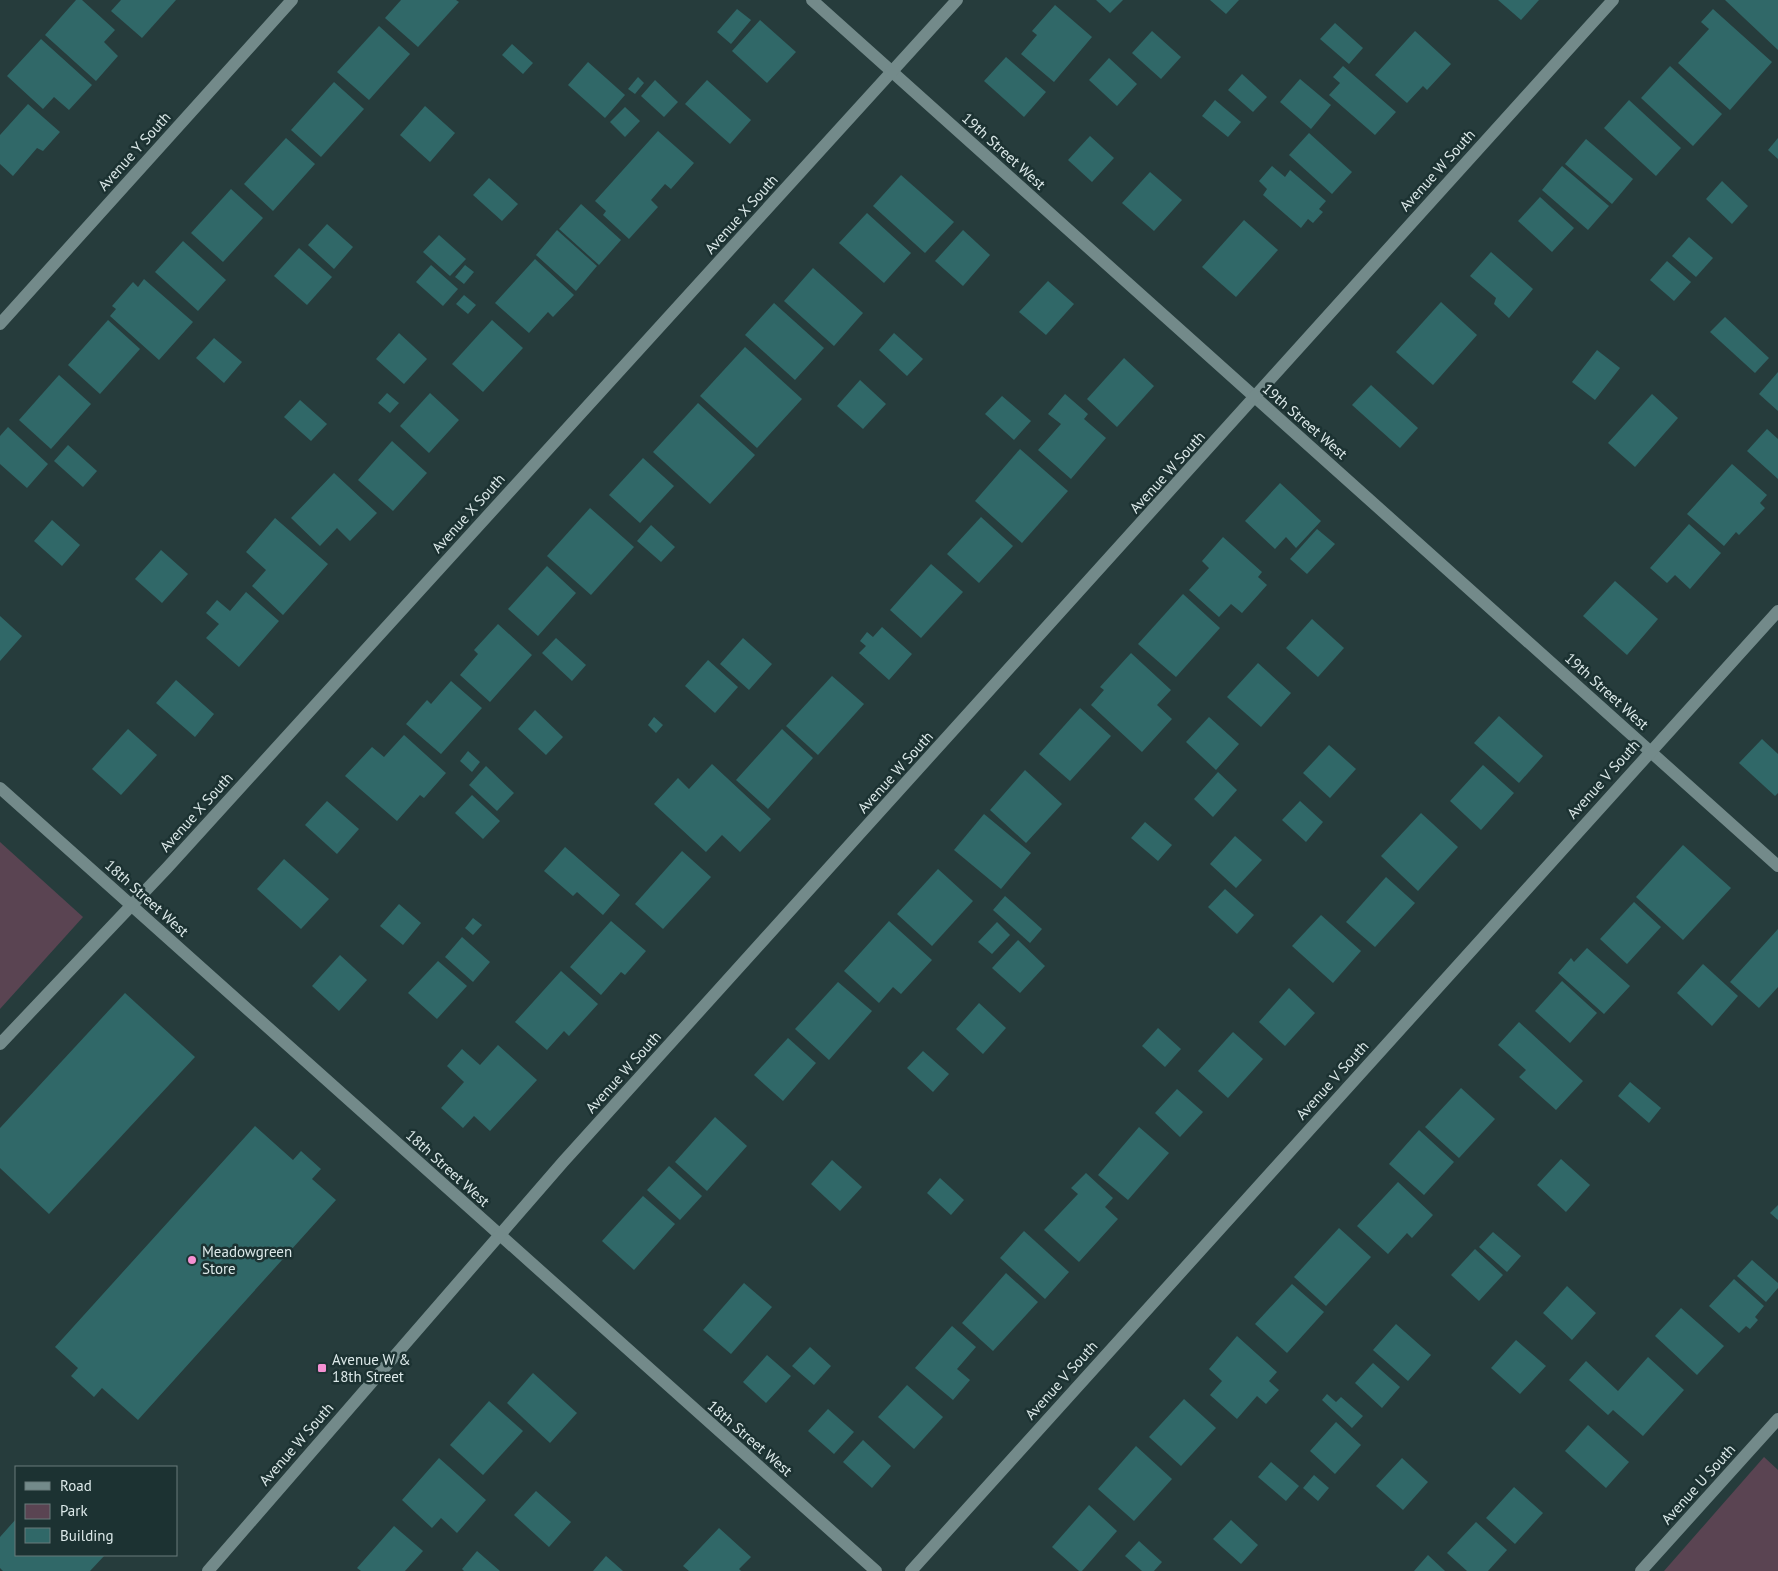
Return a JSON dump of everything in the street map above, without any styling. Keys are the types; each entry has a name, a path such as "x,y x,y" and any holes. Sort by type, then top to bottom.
{"street":[{"name":"Avenue Y South","path":"0,324 292,0"},
{"name":"19th Street West","path":"812,0 1778,866"},
{"name":"Avenue X South","path":"0,1044 130,905 168,868 957,0"},
{"name":"Avenue W South","path":"208,1571 357,1398 500,1237 562,1162 1613,0"},
{"name":"Avenue V South","path":"911,1571 1778,611"},
{"name":"18th Street West","path":"0,788 500,1237 876,1571"},
{"name":"Avenue U South","path":"1641,1571 1778,1419"}],"green space":[{"path":"0,842 83,917 0,1009"},
{"path":"1764,1457 1778,1470 1778,1571 1664,1571"}],"building":[{"path":"76,0 82,0 115,30 104,42 118,56 96,81 45,35"},
{"path":"121,0 176,0 142,38 111,11"},
{"path":"401,0 456,0 459,2 418,47 385,18"},
{"path":"1096,0 1123,0 1110,13"},
{"path":"1210,0 1239,0 1226,14"},
{"path":"1498,0 1539,0 1521,20"},
{"path":"1725,0 1778,0 1778,50"},
{"path":"1055,5 1092,37 1054,82 1021,54 1037,35 1032,31"},
{"path":"737,9 751,20 731,44 717,32"},
{"path":"1713,9 1772,62 1730,110 1678,63 1709,29 1701,22"},
{"path":"760,20 796,52 767,83 732,51"},
{"path":"1335,23 1363,48 1349,64 1320,39"},
{"path":"379,26 410,54 369,100 337,72"},
{"path":"1152,31 1181,57 1161,79 1132,53"},
{"path":"1415,31 1451,64 1427,90 1423,86 1407,103 1375,75"},
{"path":"41,39 92,85 69,110 54,97 43,109 7,76"},
{"path":"512,44 533,63 523,74 502,55"},
{"path":"1006,57 1046,92 1024,117 984,81"},
{"path":"1109,58 1137,84 1117,106 1089,80"},
{"path":"588,62 625,95 605,118 568,85"},
{"path":"1343,66 1396,112 1375,135 1329,95 1340,83 1333,77"},
{"path":"1670,66 1722,114 1693,146 1641,98"},
{"path":"1242,74 1267,97 1253,112 1228,90"},
{"path":"638,77 644,83 635,94 628,89"},
{"path":"1300,79 1331,105 1311,129 1280,102"},
{"path":"655,80 678,102 664,117 641,96"},
{"path":"707,80 751,120 730,144 685,104"},
{"path":"334,82 364,109 321,157 291,130"},
{"path":"1215,100 1241,122 1228,137 1202,116"},
{"path":"1629,100 1681,148 1656,176 1604,128"},
{"path":"28,104 60,132 43,151 37,148 13,176 0,164 0,135"},
{"path":"425,106 455,133 430,162 400,135"},
{"path":"625,107 640,121 625,137 610,122"},
{"path":"658,131 694,163 671,189 665,184 651,200 658,207 629,239 603,215 606,211 595,201"},
{"path":"1309,133 1352,172 1332,194 1289,155"},
{"path":"1090,136 1114,158 1092,182 1068,160"},
{"path":"286,138 315,164 273,211 244,184"},
{"path":"1778,138 1778,159 1768,150"},
{"path":"1586,139 1633,179 1612,204 1565,164"},
{"path":"1272,166 1285,177 1290,170 1326,201 1319,209 1323,212 1313,223 1308,219 1301,228 1263,195 1267,189 1259,181"},
{"path":"1562,166 1609,206 1588,230 1542,190"},
{"path":"1150,172 1182,200 1154,231 1122,203"},
{"path":"901,175 954,222 925,253 873,206"},
{"path":"489,178 518,204 502,221 473,195"},
{"path":"1722,181 1748,206 1732,224 1706,199"},
{"path":"231,189 263,218 223,262 191,233"},
{"path":"1540,197 1574,228 1552,252 1518,221"},
{"path":"581,204 621,240 599,265 559,229"},
{"path":"867,213 911,253 884,283 839,243"},
{"path":"1244,220 1278,250 1236,297 1202,267"},
{"path":"327,224 353,247 334,269 308,245"},
{"path":"557,230 597,266 576,291 536,255"},
{"path":"963,230 990,255 963,286 935,261"},
{"path":"439,235 466,259 450,276 423,252"},
{"path":"1689,237 1713,258 1696,277 1672,256"},
{"path":"183,241 226,280 198,311 155,272"},
{"path":"299,248 332,277 307,305 274,276"},
{"path":"1491,252 1533,289 1509,318 1494,304 1496,298 1470,276"},
{"path":"535,259 574,295 553,317 548,312 529,333 495,303"},
{"path":"1667,261 1691,282 1674,301 1650,280"},
{"path":"431,265 458,289 443,306 416,282"},
{"path":"465,265 474,272 464,284 455,277"},
{"path":"813,268 863,313 834,346 784,301"},
{"path":"144,279 193,322 159,360 110,316 116,309 112,306 133,282 138,287"},
{"path":"1048,281 1074,304 1046,335 1019,312"},
{"path":"464,295 476,305 468,314 456,304"},
{"path":"1441,302 1477,335 1433,385 1396,352"},
{"path":"774,303 824,348 795,380 745,335"},
{"path":"1725,317 1769,358 1755,373 1710,332"},
{"path":"108,320 140,349 100,394 68,365"},
{"path":"492,320 523,348 483,392 452,364"},
{"path":"399,333 427,359 404,384 376,359"},
{"path":"894,333 923,359 907,376 879,350"},
{"path":"214,338 242,362 224,383 196,358"},
{"path":"745,347 802,399 757,448 700,396"},
{"path":"1597,350 1620,368 1595,400 1572,382"},
{"path":"1124,358 1154,386 1117,427 1087,399"},
{"path":"1778,372 1778,411 1759,394"},
{"path":"59,375 91,404 51,449 19,420"},
{"path":"860,380 886,404 863,429 837,406"},
{"path":"1371,385 1418,428 1400,448 1352,405"},
{"path":"387,393 399,403 390,413 378,403"},
{"path":"430,393 459,420 429,453 400,426"},
{"path":"1065,394 1088,414 1084,419 1106,438 1071,479 1038,450 1061,424 1048,414"},
{"path":"1652,394 1678,418 1635,467 1608,443"},
{"path":"1002,396 1031,421 1014,440 985,414"},
{"path":"300,400 327,424 311,441 284,417"},
{"path":"698,403 755,455 710,504 653,452"},
{"path":"8,427 48,464 27,488 0,464 0,436"},
{"path":"1767,429 1778,439 1778,479 1747,451"},
{"path":"392,441 427,473 393,511 358,480"},
{"path":"68,445 97,471 83,487 54,461"},
{"path":"1020,449 1068,491 1022,543 975,501"},
{"path":"643,458 674,486 640,523 609,495"},
{"path":"1732,464 1767,495 1760,503 1765,508 1739,535 1736,532 1724,546 1687,514"},
{"path":"334,473 377,513 350,541 337,528 320,546 291,518"},
{"path":"1280,483 1321,521 1296,548 1286,537 1275,549 1245,521"},
{"path":"590,508 634,547 591,595 547,556"},
{"path":"981,517 1013,546 979,583 947,554"},
{"path":"275,518 328,564 283,615 252,586 266,570 246,552"},
{"path":"52,520 80,545 62,566 34,541"},
{"path":"1689,524 1721,553 1690,589 1675,575 1667,583 1650,568"},
{"path":"651,525 675,547 661,562 637,541"},
{"path":"1317,529 1335,544 1307,574 1290,559"},
{"path":"1223,537 1262,572 1258,577 1267,585 1242,613 1231,604 1219,617 1189,590 1209,568 1202,561"},
{"path":"161,550 188,574 162,603 135,579"},
{"path":"931,564 963,592 921,638 890,610"},
{"path":"547,566 576,593 538,636 508,609"},
{"path":"1615,581 1658,619 1627,655 1583,616"},
{"path":"246,592 279,621 239,667 206,638 219,624 206,613 217,600 230,611"},
{"path":"1183,594 1220,628 1176,677 1138,644"},
{"path":"0,616 22,636 0,661"},
{"path":"1312,619 1344,648 1318,677 1286,648"},
{"path":"498,624 532,655 490,702 460,675 478,654 474,650"},
{"path":"882,627 912,654 889,680 859,653 866,646 860,641 867,632 873,637"},
{"path":"556,638 586,665 572,681 542,653"},
{"path":"743,638 772,664 749,690 720,664"},
{"path":"1131,653 1171,690 1157,705 1172,719 1142,752 1091,705 1104,690 1100,687"},
{"path":"708,660 738,687 715,713 685,686"},
{"path":"1258,663 1291,693 1261,727 1227,697"},
{"path":"832,676 864,704 818,755 786,726"},
{"path":"176,680 214,714 195,737 156,703"},
{"path":"451,681 482,708 441,754 406,724 427,700 431,704"},
{"path":"1080,708 1111,736 1070,781 1039,754"},
{"path":"535,710 563,737 546,755 518,729"},
{"path":"1499,716 1543,756 1519,783 1474,743"},
{"path":"654,717 663,725 656,733 648,725"},
{"path":"1209,717 1239,744 1216,770 1186,742"},
{"path":"128,729 157,755 121,795 92,769"},
{"path":"782,729 813,758 768,809 736,780"},
{"path":"404,735 446,773 424,798 420,795 397,821 345,776 372,747 384,757"},
{"path":"1762,739 1778,754 1778,793 1775,796 1739,763"},
{"path":"1329,745 1356,769 1330,798 1303,773"},
{"path":"468,751 480,762 472,772 460,761"},
{"path":"712,764 771,819 740,852 722,835 706,852 654,804 678,778 689,789"},
{"path":"1483,765 1514,793 1481,830 1450,801"},
{"path":"486,766 514,793 497,811 469,785"},
{"path":"1025,770 1062,804 1026,843 990,810"},
{"path":"1218,772 1237,790 1213,817 1194,799"},
{"path":"472,795 500,821 483,839 455,813"},
{"path":"327,801 359,829 337,854 305,825"},
{"path":"1300,801 1323,822 1306,842 1282,820"},
{"path":"1421,813 1458,847 1418,891 1381,856"},
{"path":"984,814 1031,853 1001,889 954,850"},
{"path":"1145,822 1172,845 1158,861 1131,838"},
{"path":"1235,836 1262,860 1236,888 1210,864"},
{"path":"1683,845 1731,888 1683,940 1636,897"},
{"path":"565,847 620,895 603,915 577,892 573,896 544,871"},
{"path":"682,851 711,877 663,929 635,904"},
{"path":"284,859 329,899 301,929 257,889"},
{"path":"938,869 973,901 932,946 897,914"},
{"path":"1386,877 1415,903 1375,947 1346,922"},
{"path":"1225,889 1254,915 1237,934 1208,907"},
{"path":"1005,896 1042,929 1030,943 993,910"},
{"path":"1634,902 1661,927 1627,964 1600,939"},
{"path":"399,904 421,923 403,945 380,926"},
{"path":"1321,915 1361,951 1333,983 1292,946"},
{"path":"473,918 482,925 473,935 465,928"},
{"path":"611,921 646,951 625,975 621,972 601,995 570,967"},
{"path":"889,921 932,960 901,994 893,987 879,1003 844,971"},
{"path":"997,922 1010,935 992,954 978,942"},
{"path":"1778,929 1778,987 1759,1008 1730,982"},
{"path":"462,937 490,962 473,982 445,957"},
{"path":"1018,940 1045,966 1020,993 992,968"},
{"path":"1587,948 1630,986 1604,1014 1558,973 1571,958 1574,962"},
{"path":"340,955 367,980 339,1011 312,986"},
{"path":"438,961 467,986 437,1019 408,993"},
{"path":"1703,964 1738,996 1712,1026 1677,993"},
{"path":"561,971 598,1004 569,1036 564,1031 547,1050 515,1022"},
{"path":"1562,981 1597,1013 1570,1043 1535,1011"},
{"path":"838,982 872,1011 829,1060 795,1029"},
{"path":"1289,988 1315,1013 1285,1046 1259,1022"},
{"path":"125,993 195,1057 49,1214 0,1168 0,1128"},
{"path":"979,1003 1006,1028 983,1054 956,1029"},
{"path":"1519,1022 1583,1081 1556,1110 1519,1077 1526,1070 1498,1045"},
{"path":"1158,1028 1181,1049 1165,1067 1142,1046"},
{"path":"1233,1032 1263,1059 1228,1098 1198,1071"},
{"path":"788,1038 816,1063 783,1101 754,1075"},
{"path":"498,1045 537,1080 490,1131 474,1116 463,1128 441,1108 464,1082 447,1066 462,1049 480,1065"},
{"path":"923,1051 949,1074 933,1092 907,1068"},
{"path":"1630,1082 1661,1108 1649,1123 1618,1096"},
{"path":"1461,1088 1495,1119 1459,1158 1425,1127"},
{"path":"1177,1089 1203,1112 1180,1137 1155,1113"},
{"path":"715,1117 747,1146 707,1191 675,1162"},
{"path":"255,1126 293,1160 301,1151 321,1169 312,1179 336,1200 138,1420 102,1388 94,1397 71,1376 78,1368 55,1347"},
{"path":"1139,1127 1169,1153 1128,1200 1098,1175"},
{"path":"1419,1130 1454,1162 1424,1195 1389,1164"},
{"path":"1561,1159 1590,1185 1566,1212 1537,1185"},
{"path":"832,1160 862,1187 840,1211 811,1184"},
{"path":"669,1166 702,1196 680,1220 647,1190"},
{"path":"1086,1173 1113,1198 1105,1207 1118,1219 1079,1262 1044,1230 1078,1194 1071,1188"},
{"path":"940,1178 964,1200 951,1215 927,1193"},
{"path":"1398,1182 1433,1215 1412,1238 1407,1233 1388,1254 1357,1226"},
{"path":"643,1196 675,1224 634,1270 602,1241"},
{"path":"1778,1205 1778,1220 1770,1213"},
{"path":"1339,1228 1371,1257 1326,1306 1294,1277"},
{"path":"1024,1231 1069,1272 1045,1299 1000,1258"},
{"path":"1493,1232 1521,1256 1507,1272 1479,1247"},
{"path":"1475,1249 1503,1275 1479,1301 1451,1275"},
{"path":"1752,1260 1778,1283 1778,1288 1766,1302 1737,1276"},
{"path":"1006,1273 1038,1302 993,1351 962,1323"},
{"path":"1734,1279 1764,1306 1755,1317 1758,1320 1750,1329 1746,1326 1739,1333 1709,1306"},
{"path":"744,1283 772,1307 731,1354 703,1330"},
{"path":"1292,1284 1324,1312 1287,1353 1255,1324"},
{"path":"1567,1286 1596,1313 1572,1340 1543,1313"},
{"path":"1681,1308 1724,1346 1697,1375 1655,1336"},
{"path":"1396,1324 1431,1355 1408,1381 1373,1350"},
{"path":"952,1326 976,1347 957,1369 970,1380 953,1400 915,1368"},
{"path":"1237,1336 1277,1372 1269,1381 1279,1390 1266,1404 1257,1396 1237,1419 1210,1395 1222,1381 1209,1369"},
{"path":"1516,1340 1546,1366 1520,1394 1491,1368"},
{"path":"810,1347 831,1366 814,1385 792,1366"},
{"path":"767,1355 791,1376 766,1403 743,1382"},
{"path":"1648,1357 1684,1390 1643,1436 1613,1410 1608,1415 1569,1380 1586,1361 1618,1391"},
{"path":"1373,1363 1400,1387 1382,1408 1355,1383"},
{"path":"533,1373 577,1413 550,1443 507,1403"},
{"path":"907,1385 943,1417 914,1449 878,1417"},
{"path":"1327,1394 1336,1402 1341,1397 1363,1416 1352,1428 1322,1400"},
{"path":"1184,1399 1216,1428 1181,1466 1149,1437"},
{"path":"489,1401 523,1431 483,1475 450,1445"},
{"path":"828,1409 854,1432 834,1454 808,1431"},
{"path":"1336,1422 1361,1445 1335,1474 1310,1451"},
{"path":"1588,1425 1629,1462 1606,1488 1565,1451"},
{"path":"863,1440 891,1466 872,1488 843,1462"},
{"path":"1136,1446 1172,1479 1134,1521 1098,1489"},
{"path":"439,1458 486,1500 457,1533 441,1518 432,1528 402,1500"},
{"path":"1402,1458 1428,1482 1403,1510 1376,1486"},
{"path":"1271,1462 1299,1486 1286,1501 1258,1477"},
{"path":"1314,1475 1329,1488 1318,1501 1303,1488"},
{"path":"1514,1487 1543,1513 1515,1544 1486,1518"},
{"path":"536,1491 571,1522 549,1547 514,1515"},
{"path":"1089,1505 1117,1531 1082,1571 1079,1571 1052,1547"},
{"path":"15,1520 15,1556 104,1556 90,1571 3,1571 0,1568 0,1537"},
{"path":"1231,1520 1258,1545 1241,1564 1213,1539"},
{"path":"1476,1522 1507,1550 1488,1571 1467,1571 1447,1553"},
{"path":"394,1526 423,1551 405,1571 361,1571 357,1568"},
{"path":"719,1528 751,1557 739,1569 741,1571 689,1571 683,1566"},
{"path":"1139,1541 1162,1562 1154,1571 1142,1571 1125,1556"},
{"path":"477,1551 500,1571 464,1571 462,1569"},
{"path":"1428,1555 1445,1571 1414,1571"},
{"path":"606,1556 623,1571 593,1571"}],"place":[{"name":"Meadowgreen Store","path":"192,1260"},
{"name":"Avenue W & 18th Street","path":"322,1368"}]}
